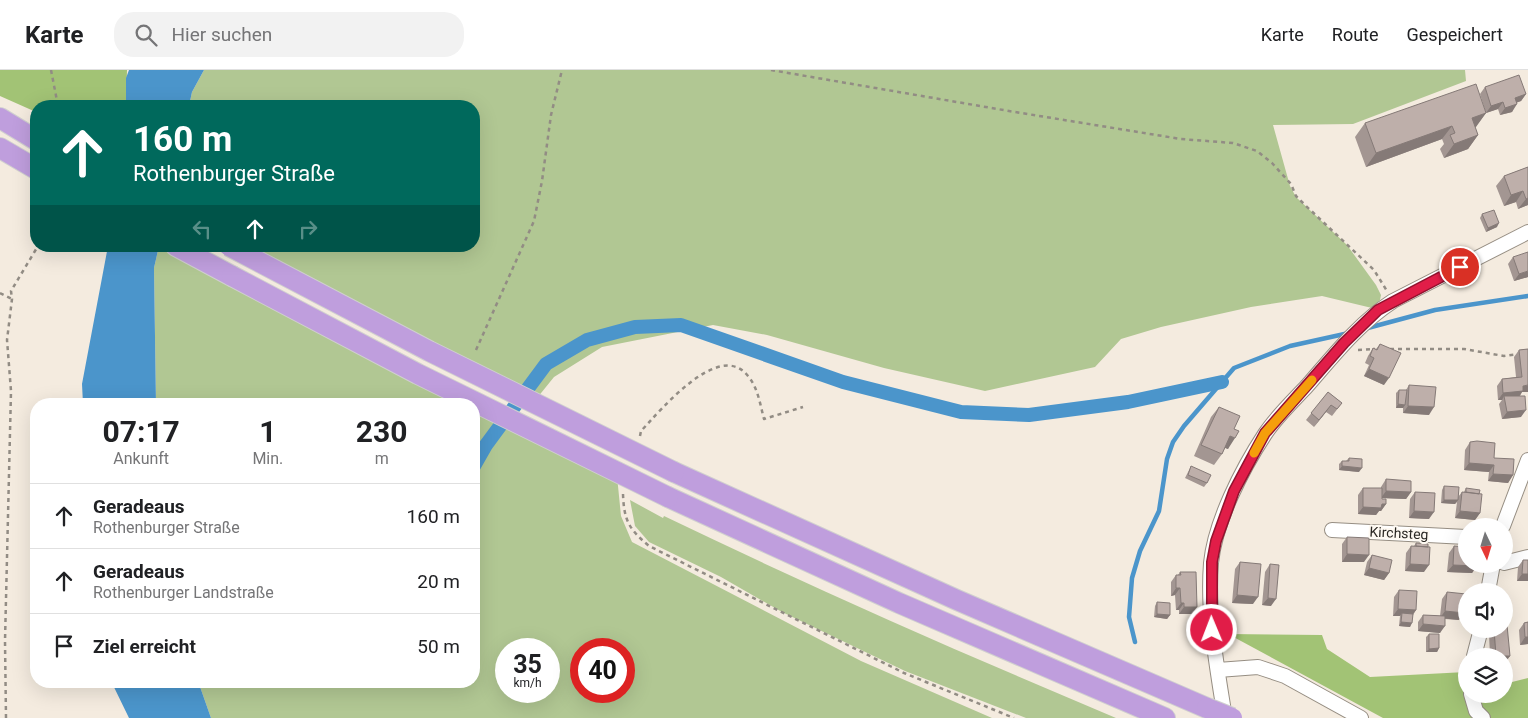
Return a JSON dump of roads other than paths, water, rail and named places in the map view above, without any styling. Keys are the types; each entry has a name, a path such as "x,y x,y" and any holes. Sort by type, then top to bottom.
{"highway":[{"path":"0,118 30,136"},
{"path":"0,148 30,165"},
{"path":"187,252 467,398"},
{"path":"240,252 429,351 674,472 966,604 1232,718"},
{"path":"480,405 668,497 915,610 1166,718"}],"street":[{"path":"1225,718 1212,630 1212,562 1216,541 1227,508 1265,433 1342,346 1369,319 1393,301 1528,232"},
{"path":"1506,518 1528,460"},
{"name":"Kirchsteg","path":"1332,530 1458,537"},
{"path":"1513,560 1528,557"},
{"path":"1218,670 1258,668 1285,676 1361,718"},
{"path":"1474,703 1476,710 1483,718"}],"water":[{"path":"129,70 204,70 192,92 190,100 126,100 126,78"},
{"path":"107,252 158,252 154,268 156,398 83,398 82,384"},
{"path":"114,688 200,688 211,718 129,718"}],"waterway":[{"path":"1364,329 1435,310 1528,296"},
{"path":"480,456 546,364 587,340 635,327 681,325 843,382 961,412 1029,415 1128,402 1222,382"},
{"path":"1135,642 1129,617 1132,578 1140,551 1159,511 1167,459 1173,442 1184,426 1234,368 1290,346 1349,333"}]}
